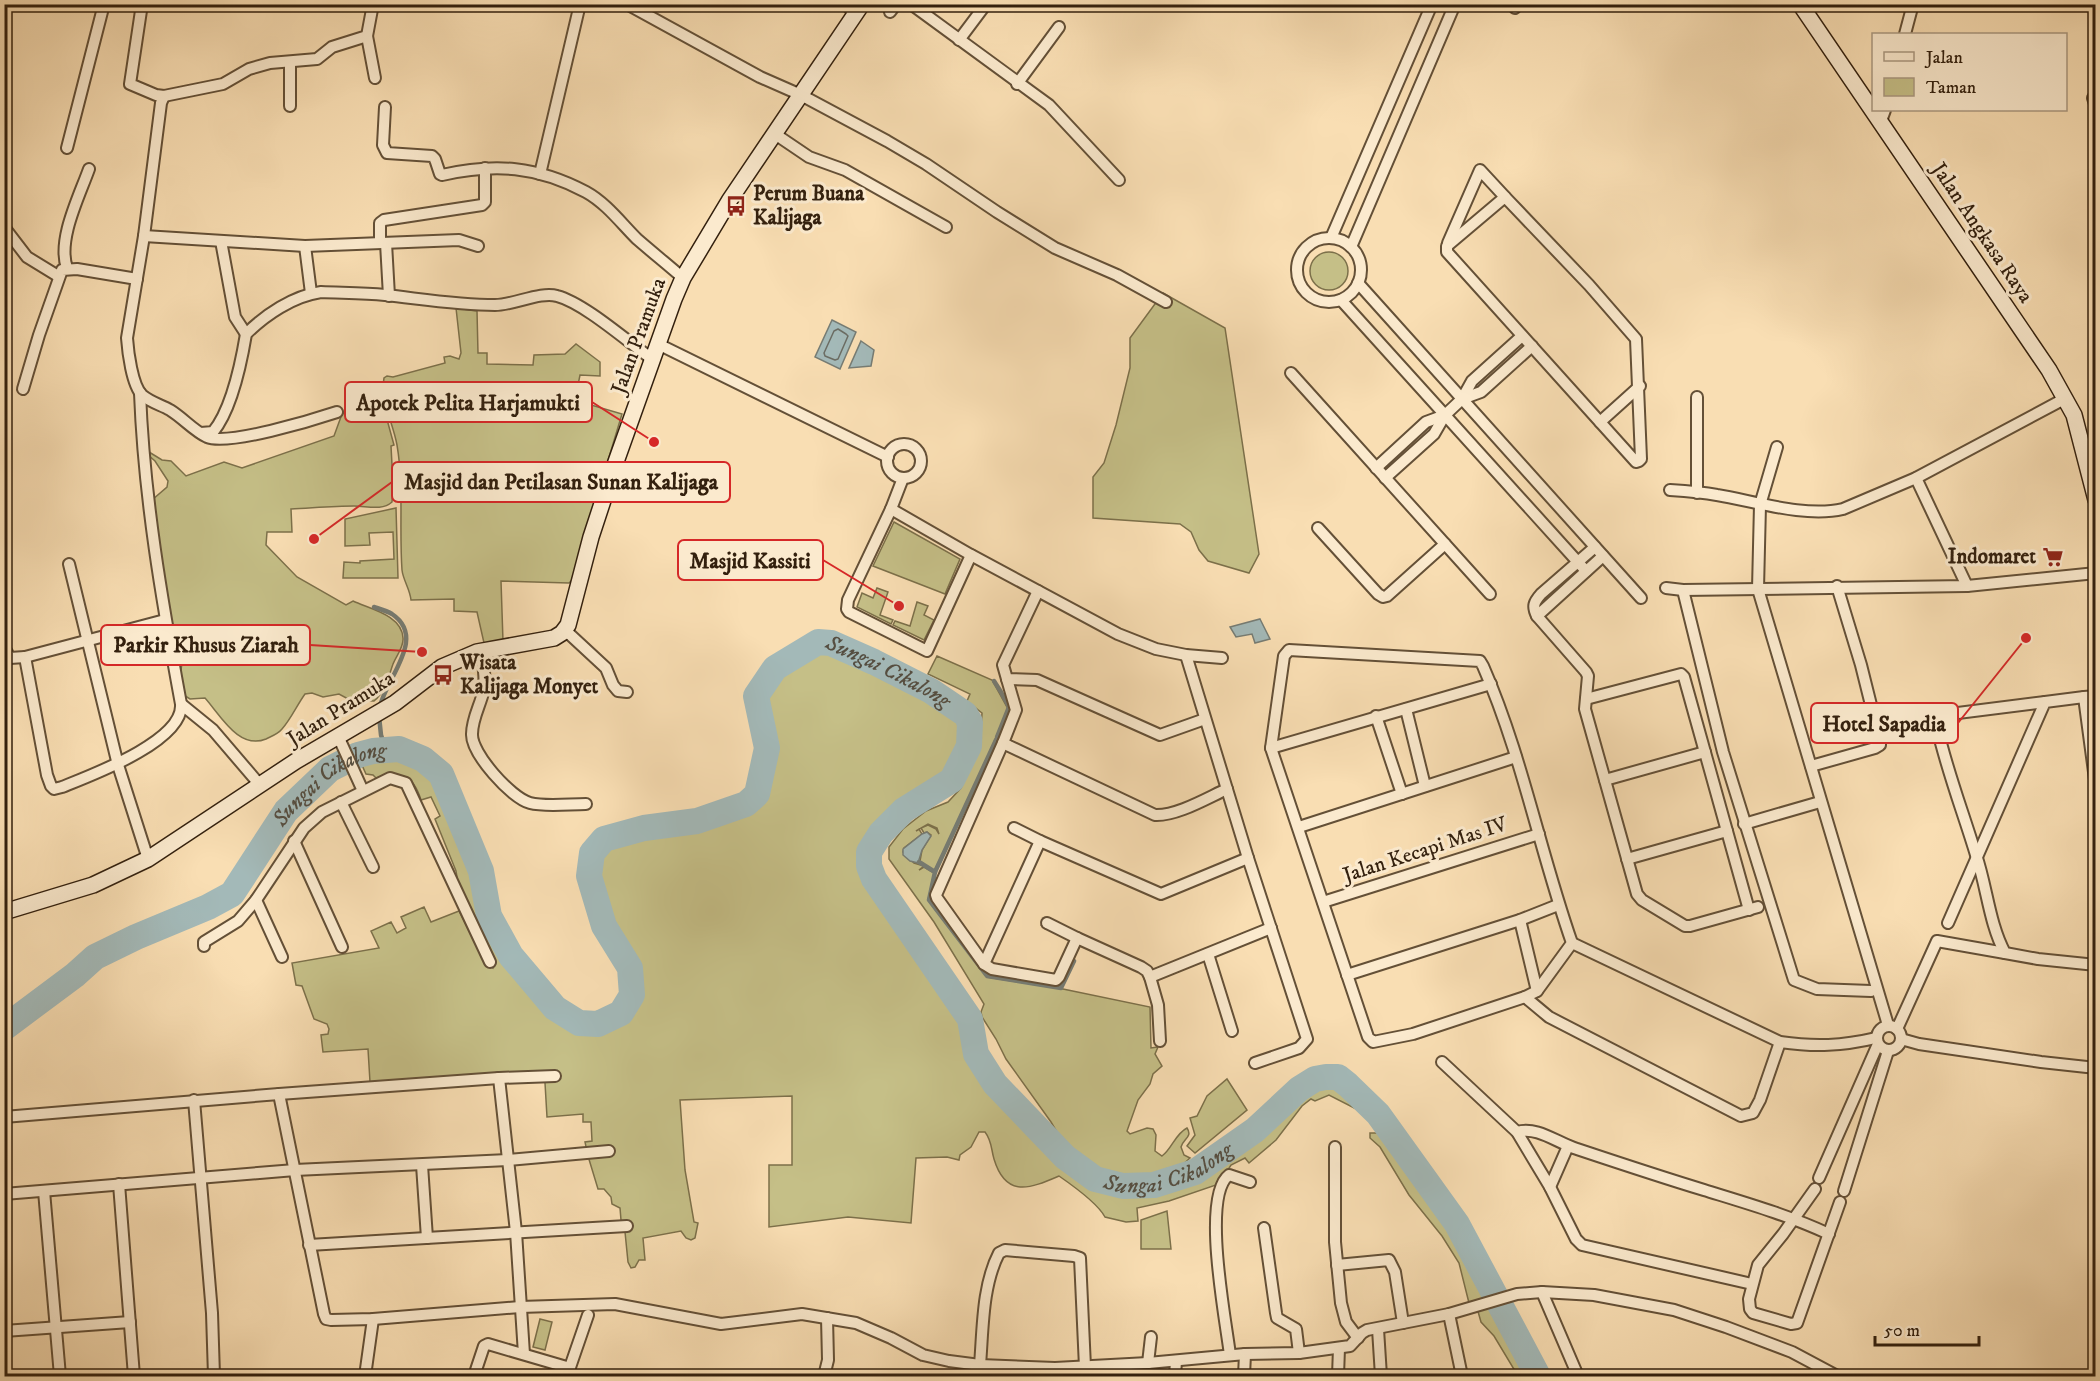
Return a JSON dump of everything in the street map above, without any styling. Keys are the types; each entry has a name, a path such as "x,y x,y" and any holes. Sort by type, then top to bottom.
{"street":[{"path":"67,148 104,4"},
{"path":"142,4 130,84 156,95 164,96 223,84 249,69 270,63 317,59 332,47 367,36"},
{"path":"373,4 367,36 375,78"},
{"path":"540,174 580,4"},
{"path":"627,4 760,77 801,95 926,164 1055,248 1116,275 1166,302"},
{"path":"911,4 1017,84 1049,105 1119,180"},
{"path":"959,40 986,4"},
{"path":"1331,238 1432,4"},
{"path":"1351,247 1455,4"},
{"name":"Jalan Angkasa Raya","path":"1800,4 1872,100"},
{"path":"1905,33 1913,4"},
{"name":"Jalan Pramuka","path":"4,912 93,885 148,859 260,785 339,740 442,668 481,651 554,638 565,630 571,617 591,537 652,359 683,278 729,201 801,95 854,8"},
{"path":"1017,84 1059,27"},
{"path":"290,62 290,106"},
{"path":"1402,76 1421,84"},
{"path":"2096,94 2093,95 2096,107"},
{"path":"25,657 47,775 54,789 118,765 163,735 180,717 181,704 165,620 142,448 140,393 128,351 161,103 164,96"},
{"path":"384,107 383,145 387,153 432,156 442,175 472,168 518,169 540,174 587,193 606,207 638,240 683,278"},
{"name":"Jalan Angkasa Raya","path":"1883,115 2066,398 2078,424 2096,500"},
{"path":"775,134 809,157 845,170 946,227"},
{"path":"389,296 383,243 378,228 380,223 384,220 482,205 485,202 484,168"},
{"path":"67,268 64,255 66,237 89,169"},
{"path":"1480,170 1505,197 1634,336 1637,342 1640,386 1641,459 1639,461 1636,462 1447,252 1447,246 1480,170"},
{"path":"1447,246 1505,197"},
{"path":"4,227 27,257 58,276"},
{"path":"144,236 337,247 459,240 478,246"},
{"path":"1331,238 1351,247 1360,260 1361,276 1352,293 1341,300 1325,302 1310,296 1300,284 1299,260 1308,246 1331,238"},
{"path":"221,241 236,317 246,334"},
{"path":"305,246 311,293"},
{"path":"23,389 58,276 62,270 67,268 137,279"},
{"path":"1358,283 1641,598"},
{"path":"201,433 213,432 221,422 237,378 246,334 281,307 311,293 389,296 497,305 522,302 547,294 556,295 570,300 652,359"},
{"path":"1341,300 1586,572"},
{"path":"1385,478 1434,434 1445,415 1462,399 1472,381 1522,336"},
{"path":"658,344 888,457"},
{"path":"1462,399 1481,392 1532,346"},
{"path":"1291,374 1490,594"},
{"path":"1600,422 1640,386"},
{"path":"140,393 210,438 242,437 337,412"},
{"path":"1697,397 1698,493"},
{"path":"1670,489 1718,495 1760,505 1835,511 1916,478 2066,398"},
{"path":"1376,468 1426,423 1445,415"},
{"path":"902,444 914,448 921,458 918,471 914,476 903,478 893,474 888,466 888,457 891,451 902,444"},
{"path":"1777,447 1760,505 1758,590 1820,802 1899,1045 1888,1051 1882,1049 1877,1041"},
{"path":"903,478 891,509 848,600 849,612 927,651 971,555"},
{"path":"1916,478 1967,586"},
{"path":"891,509 1118,634 1156,649 1186,655 1222,658"},
{"path":"1318,528 1383,597 1387,596 1445,544"},
{"path":"1586,699 1681,674 1684,677 1727,831 1753,909 1693,926 1685,926 1639,897 1585,709 1588,676 1537,616 1533,608 1534,602 1595,547"},
{"path":"1537,616 1603,556"},
{"path":"69,564 118,765 148,859"},
{"path":"1665,588 1758,590 1837,586 1967,586 2096,573"},
{"path":"1811,766 1880,745 1861,665 1837,586"},
{"path":"1683,590 1723,752 1794,980 1817,989 1870,992"},
{"path":"1038,591 1003,664 1016,710 1004,743 936,895 984,964 992,969 1056,980 1077,938"},
{"path":"4,647 7,658 25,657 165,620"},
{"path":"565,630 606,668 618,691 627,692"},
{"path":"1572,943 1537,991 1525,997 1413,1034 1372,1042 1368,1037 1271,748 1284,656 1289,650 1480,661 1491,684 1516,757 1558,905 1572,943 1780,1042 1804,1045 1847,1045 1877,1041"},
{"path":"481,651 484,688 472,734 473,743 478,752 492,772 519,798 530,803 586,804"},
{"path":"1186,655 1248,858 1307,1039 1299,1048 1255,1063"},
{"path":"1007,679 1037,680 1156,734 1165,734 1205,719"},
{"path":"1271,748 1491,684"},
{"path":"2005,953 1997,936 1977,856 1962,817 1937,727 1939,719 1942,715 2096,696"},
{"path":"2084,697 2096,787"},
{"path":"1948,923 2045,702"},
{"path":"181,704 213,730 260,785"},
{"path":"1406,709 1425,786"},
{"path":"1377,716 1402,794"},
{"path":"339,740 363,791"},
{"path":"1004,743 1155,815 1174,812 1227,789"},
{"path":"1605,780 1705,752"},
{"path":"1299,827 1516,757"},
{"path":"204,946 204,942 238,921 256,900 304,828 322,812 390,778 406,783 490,962"},
{"path":"340,802 373,867"},
{"path":"1744,824 1820,802"},
{"path":"1014,828 1161,894 1248,858"},
{"path":"1627,859 1727,831"},
{"name":"Jalan Kecapi Mas IV","path":"1323,902 1539,834"},
{"path":"294,841 342,947"},
{"path":"984,964 1040,841"},
{"path":"256,900 282,957"},
{"path":"1347,975 1520,920 1558,905"},
{"path":"1520,920 1537,991"},
{"path":"1047,923 1147,971 1158,1005 1160,1041"},
{"path":"1150,977 1271,928"},
{"path":"1895,1031 1937,941 2038,959 2096,965"},
{"path":"1208,954 1232,1031"},
{"path":"1525,997 1550,1017 1742,1116 1753,1113 1760,1100 1780,1042"},
{"path":"1840,1202 1797,1323 1791,1324 1753,1313 1749,1299 1758,1264 1795,1218 1817,1184 1877,1041 1879,1029 1895,1031 1919,1044 2096,1068"},
{"path":"1844,1191 1888,1051"},
{"path":"1442,1062 1517,1132 1550,1187 1576,1239 1582,1245 1752,1284"},
{"path":"4,1117 194,1100 555,1076"},
{"path":"499,1078 516,1232 524,1354"},
{"path":"279,1094 326,1318 336,1321 520,1306 615,1304 721,1324 802,1314 856,1323 923,1355 949,1361 1055,1372 1085,1367 1245,1354 1299,1353 1339,1348 1350,1346 1367,1330 1449,1314 1517,1294 1542,1292 1594,1296 1674,1310 1792,1352 1837,1377"},
{"path":"194,1100 212,1313 214,1377"},
{"path":"1848,1111 1865,1123"},
{"path":"1517,1132 1529,1130 1568,1146 1795,1218 1829,1234"},
{"path":"1550,1187 1568,1146"},
{"path":"1335,1147 1335,1242 1341,1303 1346,1322 1358,1338"},
{"path":"4,1194 295,1170 508,1160 609,1151"},
{"path":"423,1165 427,1238"},
{"path":"1230,1355 1216,1246 1218,1191 1223,1180 1229,1175 1250,1182"},
{"path":"119,1184 134,1377"},
{"path":"44,1191 60,1377"},
{"path":"309,1245 627,1226"},
{"path":"1264,1228 1277,1318 1296,1329 1299,1353"},
{"path":"980,1365 989,1284 996,1258 1005,1250 1080,1258 1085,1367"},
{"path":"1337,1264 1389,1260 1395,1272 1403,1323"},
{"path":"1542,1292 1578,1377"},
{"path":"474,1377 486,1344 524,1354 569,1372 588,1314"},
{"path":"1449,1314 1462,1377"},
{"path":"824,1377 828,1360 827,1318"},
{"path":"365,1377 373,1319"},
{"path":"4,1331 130,1322"},
{"path":"1378,1329 1381,1377"},
{"path":"1148,1363 1150,1337"},
{"path":"1338,1377 1339,1348"},
{"path":"1244,1377 1245,1354"},
{"path":"1175,1377 1176,1361"},
{"path":"1120,1377 1122,1365"}],"green space":[{"path":"1329,252 1343,257 1348,271 1343,285 1329,290 1315,285 1310,271 1315,257"},
{"path":"1163,293 1225,328 1259,554 1249,573 1208,561 1199,550 1191,532 1180,524 1093,518 1093,477 1104,463 1116,425 1130,368 1130,338"},
{"path":"456,308 477,311 478,353 487,353 487,364 533,365 534,355 565,354 576,344 600,362 600,376 580,375 578,385 568,383 567,398 622,414 572,580 569,583 501,581 503,641 484,643 477,612 454,611 454,599 411,600 402,570 399,460 395,436 385,403 384,378 445,363 444,357 459,359 461,353"},
{"path":"370,402 383,405 394,445 391,446 392,502 379,507 291,509 292,532 267,532 266,545 297,577 346,605 353,601 391,618 401,630 402,645 384,689 374,701 350,700 339,694 323,697 312,693 305,694 279,732 266,739 247,740 224,722 205,698 190,699 182,694 180,676 186,638 184,631 173,625 168,612 152,500 167,487 168,481 155,461 148,455 149,452 162,460 171,461 186,476 224,462 242,468 334,436 342,414 360,404"},
{"path":"396,508 398,578 343,578 344,562 360,563 360,561 394,559 393,532 369,533 370,545 345,546 345,519"},
{"path":"894,522 960,559 945,594 873,566"},
{"path":"877,588 888,592 880,615 893,620 891,624 857,607 862,593 873,598"},
{"path":"917,602 928,606 924,615 934,620 924,640 893,625 895,621 910,626"},
{"path":"821,651 834,654 876,672 959,720 960,743 950,768 935,782 893,808 860,850 866,882 962,1022 968,1057 989,1090 1060,1163 1092,1186 1122,1194 1156,1193 1200,1180 1261,1137 1304,1095 1318,1087 1335,1085 1368,1115 1329,1095 1315,1101 1311,1099 1302,1106 1276,1140 1249,1163 1245,1158 1231,1165 1219,1184 1169,1201 1137,1208 1138,1221 1126,1222 1105,1217 1091,1201 1059,1176 1029,1186 1012,1185 999,1172 987,1135 985,1132 979,1132 971,1147 960,1155 959,1160 947,1157 916,1158 911,1223 848,1217 769,1227 769,1165 792,1165 792,1096 680,1100 685,1170 694,1222 698,1223 695,1238 691,1240 686,1238 681,1231 643,1238 645,1260 639,1260 635,1267 631,1268 628,1262 625,1232 622,1232 620,1208 612,1204 611,1197 604,1189 598,1189 588,1156 585,1142 592,1141 591,1122 583,1122 583,1114 547,1117 545,1083 542,1076 443,1077 370,1082 368,1049 323,1052 321,1035 328,1034 329,1029 327,1024 314,1019 302,986 296,985 292,963 379,948 371,931 391,922 397,933 406,928 401,917 424,907 431,922 459,911 484,961 493,968 496,962 459,889 456,871 435,819 440,816 431,797 421,800 414,785 405,777 392,775 376,778 366,774 361,763 398,757 419,766 434,779 473,873 482,919 504,961 550,1015 577,1031 600,1033 626,1019 641,997 638,965 611,922 598,876 600,857 609,847 646,836 699,829 751,812 765,798 775,748 765,698 781,675"},
{"path":"937,656 992,680 1008,709 969,801 934,871 920,861 922,850 931,835 919,829 922,834 904,848 903,852 914,863 924,866 919,870 924,867 934,873 928,900 987,977 1063,989 1150,1007 1151,1048 1158,1047 1155,1054 1162,1066 1153,1074 1150,1084 1138,1100 1127,1131 1130,1134 1147,1128 1153,1129 1156,1135 1155,1151 1162,1156 1179,1134 1187,1128 1189,1134 1181,1147 1184,1155 1190,1158 1178,1169 1160,1178 1119,1178 1080,1159 1061,1139 1006,1059 982,1017 984,1004 934,922 889,859 889,847 903,829 926,811 948,802 961,788 980,745 982,713 967,701 970,694 928,674"},
{"path":"1227,1079 1247,1110 1195,1153 1187,1146 1195,1135 1190,1118 1197,1116 1207,1096"},
{"path":"1370,1133 1381,1133 1450,1229 1491,1298 1469,1303 1459,1263 1442,1236 1409,1195 1380,1147 1370,1138"},
{"path":"1167,1211 1171,1249 1141,1249 1141,1220"},
{"path":"1492,1303 1528,1376 1518,1376 1494,1336 1481,1322 1477,1308"},
{"path":"540,1319 552,1322 545,1350 533,1347"}],"water":[{"path":"832,320 856,332 840,369 815,357"},
{"path":"861,341 874,350 871,366 849,368"},
{"path":"1260,619 1270,639 1255,643 1252,634 1236,637 1230,627"},
{"path":"927,832 931,836 922,850 918,863 910,861 903,855 903,849"}],"waterway":[{"path":"374,607 392,614 402,624 406,635 401,659 380,707"},
{"name":"Sungai Cikalong","path":"4,1028 75,975 95,957 232,894 286,811 330,769 358,755 399,749 423,759 441,774 481,871 489,916 511,956 555,1008 579,1023 598,1024 621,1013 632,995 630,968 604,926 589,876 592,853 604,839 644,828 697,821 746,804 757,794 767,748 756,696 775,668 818,642 831,643 931,691 965,714 970,722 969,746 952,780 904,810 881,833 869,852 869,866 874,879 970,1019 976,1054 995,1084 1065,1157 1095,1179 1123,1186 1154,1185 1195,1172 1255,1130 1299,1089 1315,1079 1338,1077 1378,1114 1457,1224 1538,1376"},
{"path":"994,681 1001,692"},
{"path":"997,737 1009,707 1002,694"},
{"path":"379,716 381,735 386,750"},
{"path":"935,872 996,740"},
{"path":"919,862 935,872 929,900 987,976 1061,988 1074,961"}],"place":[{"name":"Perum Buana Kalijaga","path":"736,206"},
{"name":"Apotek Pelita Harjamukti","path":"654,442"},
{"name":"Masjid dan Petilasan Sunan Kalijaga","path":"314,539"},
{"name":"Indomaret","path":"2053,557"},
{"name":"Masjid Kassiti","path":"899,606"},
{"name":"Hotel Sapadia","path":"2026,638"},
{"name":"Parkir Khusus Ziarah","path":"422,652"},
{"name":"Wisata Kalijaga Monyet","path":"443,675"}]}
